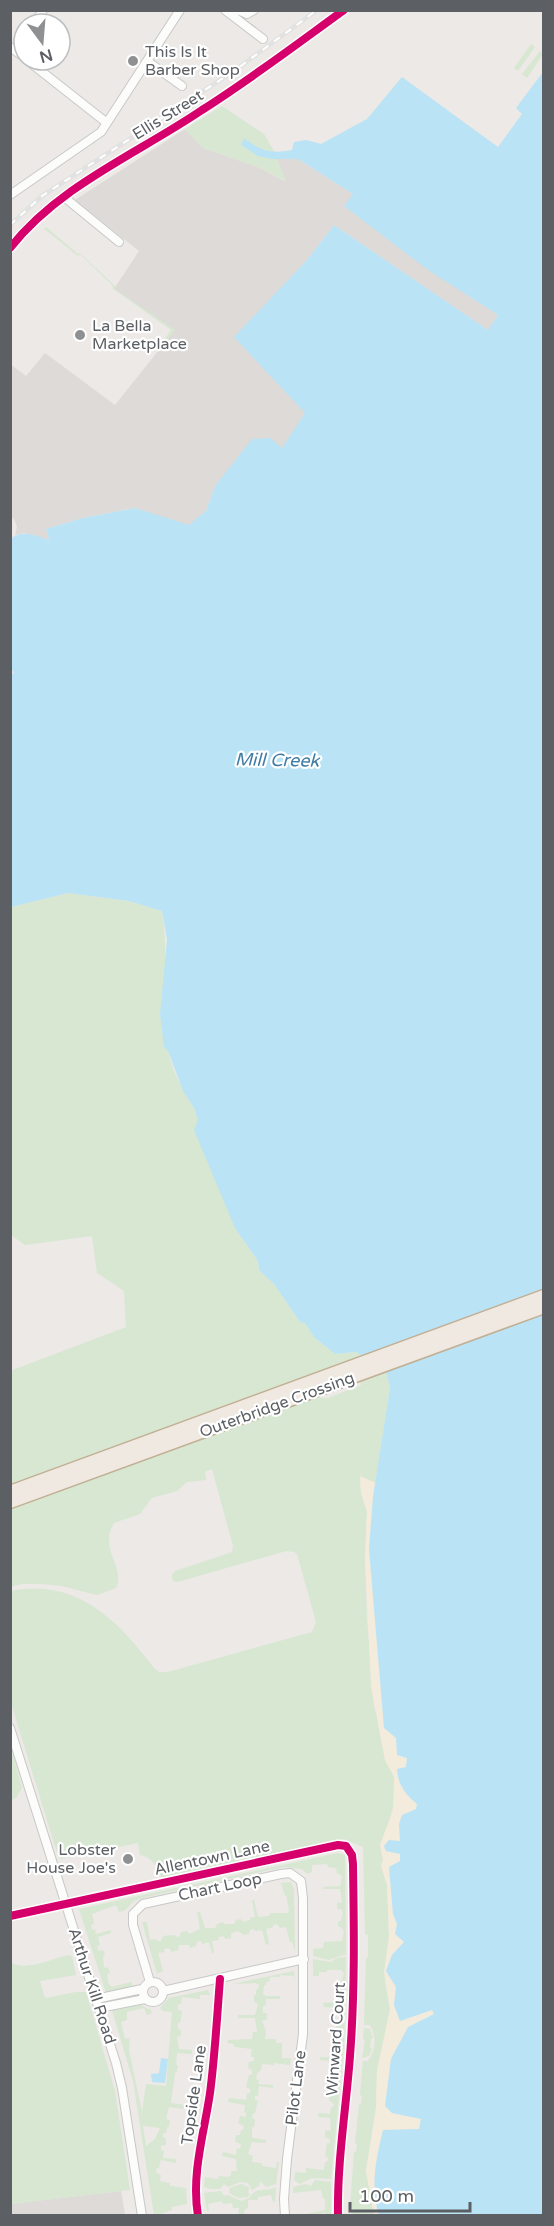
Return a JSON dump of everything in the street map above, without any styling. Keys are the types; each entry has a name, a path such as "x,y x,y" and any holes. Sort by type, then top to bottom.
{"highway":[{"name":"Outerbridge Crossing","path":"10,1492 543,1296"},
{"name":"Outerbridge Crossing","path":"10,1502 543,1307"}],"street":[{"path":"12,190 96,135 107,123 180,10"},
{"path":"225,10 263,39"},
{"path":"238,10 243,14 248,14 254,10"},
{"name":"Ellis Street","path":"10,248 27,228 64,196 202,111 344,10"},
{"path":"147,61 182,86"},
{"path":"42,72 107,123"},
{"path":"64,196 119,242"},
{"name":"Arthur Kill Road","path":"10,1728 98,2003 122,2088 142,2216"},
{"name":"Allentown Lane","path":"66,1905 338,1845 346,1846 353,1864"},
{"name":"Winward Court","path":"338,2216 340,2146 350,2056 354,1987 353,1864"},
{"name":"Chart Loop","path":"150,1982 133,1925 133,1914 137,1908 148,1902 281,1874 290,1873 301,1881 304,1959"},
{"path":"10,1916 66,1905"},
{"path":"163,1991 304,1959"},
{"name":"Pilot Lane","path":"285,2216 287,2159 303,2034 304,1959"},
{"name":"Topside Lane","path":"198,2216 195,2182 210,2092 220,1978"},
{"path":"98,2003 117,2003 143,1995 150,1982 158,1983 163,1991 162,1997 156,2002 150,2002 143,1995"},
{"path":"98,2003 143,1995"}],"shaded area":[{"path":"185,129 203,148 258,167 285,181 277,159 298,159 353,194 345,206 498,315 488,330 334,225 307,260 305,413 282,449 215,486 206,511 189,526 134,508 83,518 46,529 49,540 24,533 15,535 17,527 11,516 10,364 26,376 45,353 115,405 174,331 114,289 139,251 75,200"},
{"path":"121,2191 125,2215 11,2215 10,2204"}],"green space":[{"path":"531,44 535,47 518,71 514,68"},
{"path":"540,51 543,54 527,78 522,74"},
{"path":"222,106 264,134 275,153 258,148 244,139 242,145 272,159 277,159 286,181 258,167 203,148 185,129"},
{"path":"46,227 78,254 80,253 116,287 115,289 175,330 164,344 162,343 171,330 112,288 113,286 80,254 78,256 44,229"},
{"path":"68,893 129,901 162,911 168,1049 178,1080 194,1108 235,1228 258,1261 259,1270 274,1284 300,1322 305,1322 314,1337 335,1354 356,1352 386,1369 390,1388 376,1483 360,1477 361,1493 367,1512 365,1558 367,1618 374,1707 385,1760 394,1776 394,1803 380,1845 383,1859 381,1866 387,1885 389,1936 385,1981 390,2009 377,2071 376,2108 366,2171 374,2215 353,2215 352,2208 350,2208 359,2104 361,2104 362,2096 360,2095 363,2061 368,2061 375,2043 370,2025 364,2025 368,1935 365,1934 363,1847 344,1839 162,1878 151,1861 140,1855 138,1843 61,1859 58,1856 11,1703 11,1591 35,1589 56,1591 75,1597 110,1619 159,1672 168,1672 312,1632 316,1622 297,1554 294,1552 286,1551 181,1581 172,1580 175,1571 232,1552 233,1546 212,1469 205,1472 206,1480 187,1482 177,1491 152,1498 140,1514 114,1523 109,1541 118,1572 116,1588 97,1595 62,1586 41,1584 22,1584 11,1587 10,1371 126,1327 124,1291 97,1273 92,1236 25,1245 11,1235 11,907","holes":["356,1372 361,1385 328,1398 312,1397"]},
{"path":"11,1748 22,1788 16,1798 11,1800"},
{"path":"338,1853 345,1855 346,1954 329,1960 313,1956 313,1949 323,1948 324,1942 342,1941 344,1931 338,1927 338,1922 341,1921 343,1912 337,1909 337,1903 342,1902 340,1889 323,1889 323,1887 340,1886 342,1876 337,1873 336,1868 328,1867 327,1864 312,1865 312,1872 307,1874 302,1869 284,1867 142,1898 134,1901 124,1911 119,1912 116,1905 92,1914 94,1924 91,1925 92,1930 95,1929 96,1934 111,1930 111,1933 98,1937 100,1945 97,1946 98,1951 103,1950 105,1955 103,1956 104,1968 108,1967 110,1973 107,1974 108,1982 111,1987 131,1982 133,1986 136,1985 135,1988 106,1993 79,1909"},
{"path":"291,1882 294,1890 295,1951 286,1927 280,1928 277,1924 266,1929 269,1944 266,1945 262,1930 255,1931 254,1929 244,1935 238,1931 231,1933 231,1938 218,1937 219,1940 212,1941 214,1953 212,1953 209,1942 202,1944 201,1941 190,1948 189,1945 179,1945 178,1950 172,1952 169,1948 164,1949 165,1952 158,1953 163,1971 157,1974 142,1922 147,1922 150,1940 161,1941 163,1936 175,1935 176,1937 180,1936 181,1932 187,1931 189,1934 200,1929 197,1912 200,1912 205,1928 215,1928 217,1924 223,1922 234,1924 236,1920 241,1919 243,1922 250,1920 255,1917 252,1900 254,1900 258,1917 269,1916 271,1913 288,1913 286,1895 281,1883"},
{"path":"68,1955 72,1956 76,1975 40,1981 45,1998 86,1992 115,2091 130,2190 11,2204 11,1963 25,1966 40,1964"},
{"path":"346,1957 344,2045 331,2179 312,2178 300,2184 294,2180 295,2172 306,2173 306,2168 324,2170 325,2162 327,2162 328,2158 325,2156 330,2139 325,2137 325,2131 331,2130 330,2118 318,2117 318,2113 330,2114 334,2104 329,2100 330,2094 333,2094 336,2088 332,2075 336,2074 337,2070 335,2070 335,2061 320,2060 320,2057 338,2058 341,2048 335,2046 336,2039 339,2039 342,2030 336,2027 337,2020 342,2020 341,2008 324,2007 323,2003 341,2002 344,1993 338,1989 338,1983 341,1983 344,1973 341,1970 327,1970 327,1972 319,1972 319,1976 313,1976 313,1959 331,1962 337,1958"},
{"path":"294,1971 295,1982 294,1976 280,1975 280,1977 270,1977 269,1982 264,1985 263,1994 280,1996 280,1999 266,1999 266,2005 263,2006 263,2013 267,2013 267,2019 262,2021 266,2031 265,2039 276,2039 276,2043 282,2043 282,2058 291,2058 290,2065 262,2064 261,2070 257,2073 258,2084 273,2085 273,2088 259,2086 258,2096 255,2096 255,2100 258,2101 252,2118 255,2119 252,2138 266,2140 266,2143 252,2142 248,2154 253,2156 252,2162 262,2163 262,2166 276,2168 279,2162 276,2184 266,2187 260,2181 259,2186 252,2190 248,2183 240,2182 228,2187 224,2184 220,2189 204,2187 205,2177 218,2179 219,2176 228,2177 231,2171 237,2171 236,2159 222,2156 223,2152 236,2155 237,2148 240,2149 241,2144 235,2142 236,2135 240,2135 243,2130 244,2126 238,2123 240,2116 246,2117 245,2105 228,2102 229,2098 246,2100 247,2093 250,2093 250,2089 246,2087 249,2075 252,2075 252,2070 248,2068 249,2062 254,2061 254,2057 251,2057 252,2049 235,2047 227,2043 228,2040 252,2039 253,2032 257,2032 255,2018 238,2018 238,2015 255,2015 258,2004 254,2002 254,1995 259,1985 256,1983 233,1984"},
{"path":"208,1990 210,1995 200,1995 200,1999 182,1997 181,2004 178,2005 178,2010 182,2011 180,2023 178,2023 178,2029 181,2030 181,2036 177,2037 179,2049 192,2050 192,2054 177,2053 176,2065 178,2065 171,2103 184,2105 184,2109 169,2107 166,2119 170,2120 169,2127 166,2133 163,2133 166,2145 161,2146 161,2150 164,2151 163,2158 176,2159 176,2163 161,2160 156,2173 161,2175 160,2181 170,2183 170,2186 186,2188 187,2204 172,2207 172,2210 161,2215 154,2215 133,2081 112,2010 140,2005 151,2010 152,2013 147,2015 144,2008 127,2012 127,2020 121,2022 125,2039 130,2038 129,2050 142,2112 146,2084 166,2086 172,2012 163,2011 160,2008 169,1998","holes":["143,2126 160,2128 155,2139 146,2146"]},
{"path":"364,2028 370,2029 373,2038 369,2056 362,2058 365,2040 363,2039"},
{"path":"315,2180 331,2182 331,2215 325,2213 307,2215 325,2210 325,2199 321,2190 293,2193 293,2187 305,2184 311,2186"},
{"path":"241,2184 249,2187 248,2197 239,2198 229,2193 230,2188"},
{"path":"276,2187 275,2202 271,2195 258,2197 258,2200 248,2200 248,2208 244,2210 245,2215 238,2215 239,2208 233,2208 232,2203 223,2204 222,2201 208,2204 209,2211 207,2211 204,2193 221,2191 224,2196 228,2195 241,2201 249,2198 258,2190"}],"sand":[{"path":"360,1476 376,1483 373,1497 396,1738 407,1758 406,1794 417,1804 416,1809 399,1824 400,1841 386,1851 400,1854 401,1861 389,1867 393,1914 404,1942 392,1955 386,1971 396,1987 394,2005 432,2009 434,2014 408,2027 391,2059 385,2106 393,2113 421,2119 419,2129 374,2201 379,2216 374,2215 366,2171 376,2108 377,2071 390,2009 384,1972 389,1936 387,1885 381,1866 383,1859 380,1845 393,1810 394,1777 385,1760 371,1687 365,1558 367,1512 361,1493"}],"water":[{"name":"Mill Creek","path":"543,72 543,2215 379,2215 374,2183 383,2130 419,2129 421,2119 392,2113 385,2106 391,2059 408,2027 434,2014 432,2010 400,2021 394,2005 396,1987 386,1971 392,1955 404,1942 395,1934 397,1924 393,1914 389,1867 400,1861 400,1854 386,1851 384,1846 389,1840 400,1841 399,1824 402,1815 416,1809 417,1804 403,1789 399,1780 397,1769 406,1767 407,1758 397,1755 396,1738 384,1728 369,1549 373,1497 390,1388 386,1370 356,1352 335,1354 314,1337 305,1323 300,1322 274,1284 259,1270 258,1261 235,1228 194,1130 198,1120 194,1108 183,1091 168,1051 164,1047 160,1014 167,940 162,911 129,901 68,893 11,907 10,677 14,672 10,669 10,540 14,536 24,534 49,540 46,529 83,518 135,508 189,525 206,511 215,486 252,439 270,438 282,448 305,413 234,337 307,260 334,225 488,330 498,315 428,270 344,206 353,194 298,159 272,159 258,156 241,145 244,138 261,149 278,152 292,150 294,142 306,140 321,144 367,119 402,77 498,147 522,114 516,108"},
{"path":"161,2058 168,2059 165,2083 152,2082 151,2074 159,2073"}],"railway":[{"path":"10,225 42,196 234,71 317,10"}],"cycle path":[{"path":"10,248 30,226 76,188 220,98 344,10"},
{"path":"10,1916 338,1845 346,1846 352,1855 353,1864 352,2032 342,2136 338,2216"},
{"path":"198,2216 197,2169 212,2079 220,1979"}],"place":[{"name":"This Is It Barber Shop","path":"133,61"},
{"name":"La Bella Marketplace","path":"80,335"},
{"name":"Lobster House Joe's","path":"128,1859"}]}
